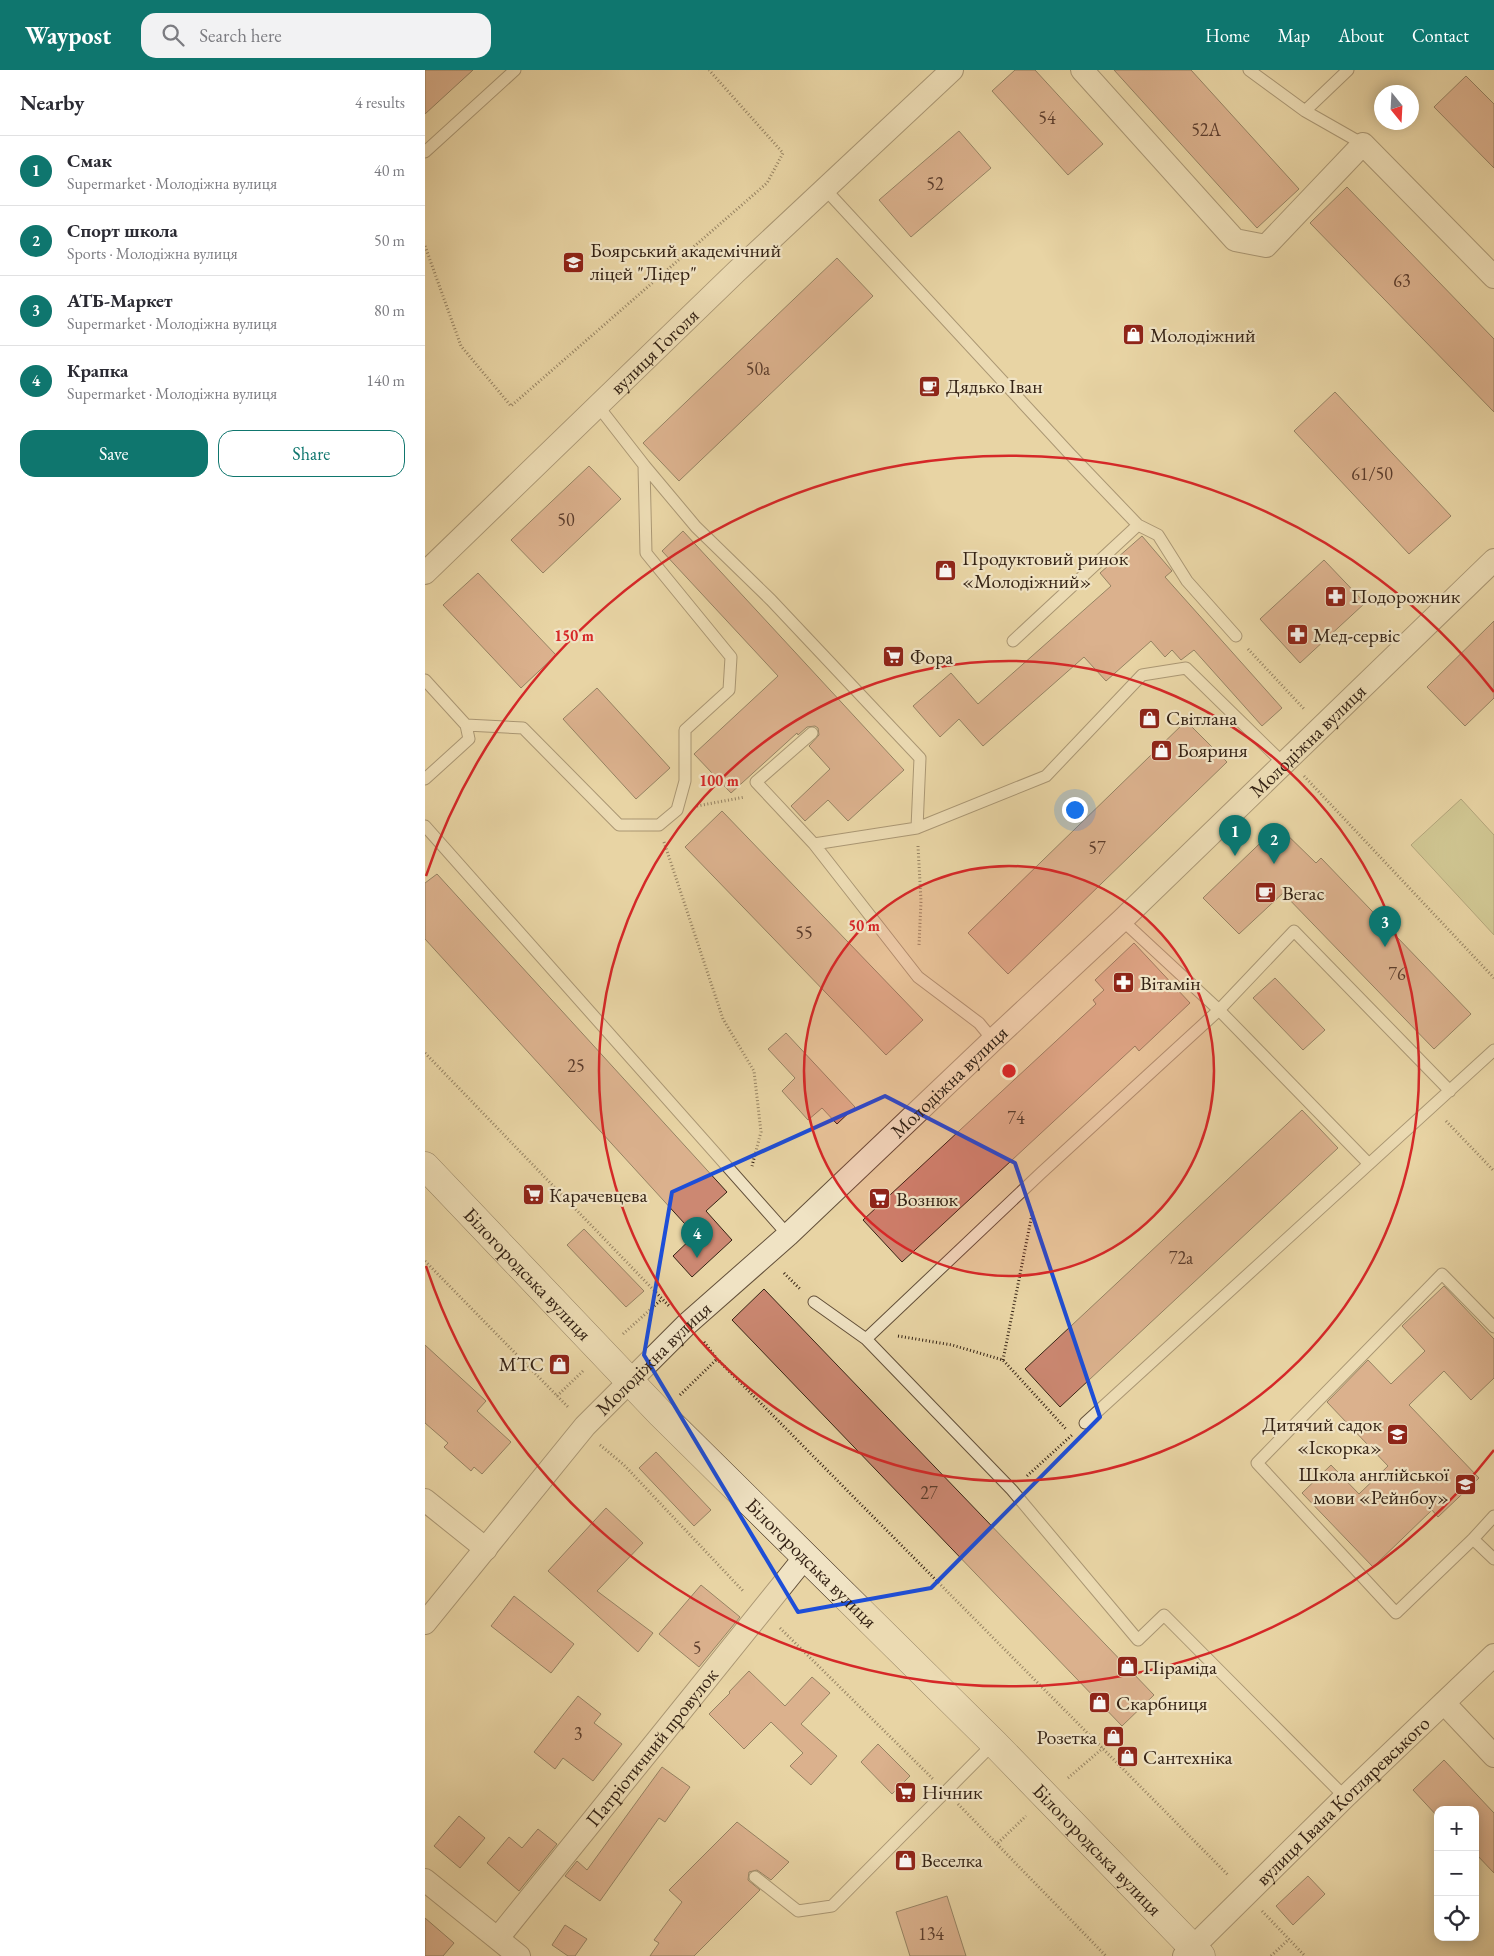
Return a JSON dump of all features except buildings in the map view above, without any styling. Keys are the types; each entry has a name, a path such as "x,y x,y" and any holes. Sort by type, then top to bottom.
{"street":[{"name":"вулиця Гоголя","path":"425,573 736,272 952,70"},
{"path":"1082,70 1235,240 1266,246 1363,144 1494,277"},
{"name":"Молодіжна вулиця","path":"425,1623 585,1426 687,1324 788,1235 1122,920 1494,560"},
{"name":"Білогородська вулиця","path":"425,1166 630,1382 994,1743 1192,1953"},
{"path":"425,1500 485,1550"},
{"name":"Патріотичний провулок","path":"498,1938 805,1557"},
{"name":"вулиця Івана Котляревського","path":"1192,1953 1246,1894 1494,1655"},
{"path":"1444,1702 1494,1756"},
{"path":"425,1880 519,1956"}],"lane":[{"path":"425,152 515,70"},
{"path":"1249,70 1305,111 1363,144"},
{"path":"1305,111 1349,70"},
{"path":"825,188 1070,454 1138,524 1158,535 1187,581 1236,636"},
{"path":"598,406 696,527 771,600 920,758 917,828"},
{"path":"466,725 523,728 619,825 659,824 677,810 685,780 685,730 729,690 731,657 646,553 644,465"},
{"path":"1013,641 1138,524"},
{"path":"814,844 917,828 1046,776 1142,675 1186,668 1283,764"},
{"path":"425,680 466,725 469,739 425,778"},
{"path":"812,733 756,782 814,844 918,977 979,1023 993,1040"},
{"path":"425,826 788,1235"},
{"path":"1122,920 1219,1010 1369,1164"},
{"path":"870,1335 1040,1174 1219,1010 1294,932 1450,1091"},
{"path":"1085,1423 1494,1050"},
{"path":"1494,1327 1442,1274 1257,1463 1396,1613 1473,1539 1494,1516"},
{"path":"814,1302 870,1335 1012,1490 1138,1640 1165,1614 1345,1797"},
{"path":"1473,1539 1494,1559"},
{"path":"755,1877 798,1911 832,1906 994,1743"}],"path":[{"path":"425,246 461,346 511,406 767,183 783,153 709,70"},
{"path":"1236,636 1307,711"},
{"path":"1303,775 1494,978"},
{"path":"677,810 767,793"},
{"path":"659,824 723,1019 754,1072 761,1132 747,1188"},
{"path":"917,828 921,901 918,977"},
{"path":"425,1053 687,1324 717,1359 1096,1740 1305,1956"},
{"path":"1432,1107 1494,1171"},
{"path":"1003,1360 1040,1174"},
{"path":"783,1272 814,1302"},
{"path":"870,1335 952,1345 1003,1360 1072,1435"},
{"path":"1012,1490 1085,1423"},
{"path":"1271,1956 1289,1939"}],"highlighted area":[{"path":"885,1096 1015,1163 1100,1417 931,1588 798,1612 644,1355 672,1192"}],"green space":[{"path":"1461,799 1494,835 1494,935 1411,845"}],"place":[{"name":"Боярський академічний ліцей \"Лідер\"","path":"574,262"},
{"name":"Молодіжний","path":"1134,335"},
{"name":"Дядько Іван","path":"930,386"},
{"name":"Продуктовий ринок «Молодіжний»","path":"946,570"},
{"name":"Подорожник","path":"1335,596"},
{"name":"Мед-сервіс","path":"1297,635"},
{"name":"Фора","path":"894,657"},
{"name":"Світлана","path":"1150,718"},
{"name":"Бояриня","path":"1161,750"},
{"name":"Смак","path":"1235,856"},
{"name":"Спорт школа","path":"1274,864"},
{"name":"Вегас","path":"1266,893"},
{"name":"АТБ-Маркет","path":"1385,947"},
{"name":"Вітамін","path":"1124,983"},
{"name":"Карачевцева","path":"533,1195"},
{"name":"Вознюк","path":"880,1199"},
{"name":"Крапка","path":"697,1258"},
{"name":"МТС","path":"560,1364"},
{"name":"Дитячий садок «Іскорка»","path":"1398,1435"},
{"name":"Школа англійської мови «Рейнбоу»","path":"1465,1485"},
{"name":"Піраміда","path":"1127,1667"},
{"name":"Скарбниця","path":"1100,1703"},
{"name":"Розетка","path":"1113,1737"},
{"name":"Сантехніка","path":"1127,1757"},
{"name":"Нічник","path":"906,1792"},
{"name":"Веселка","path":"905,1860"}]}
